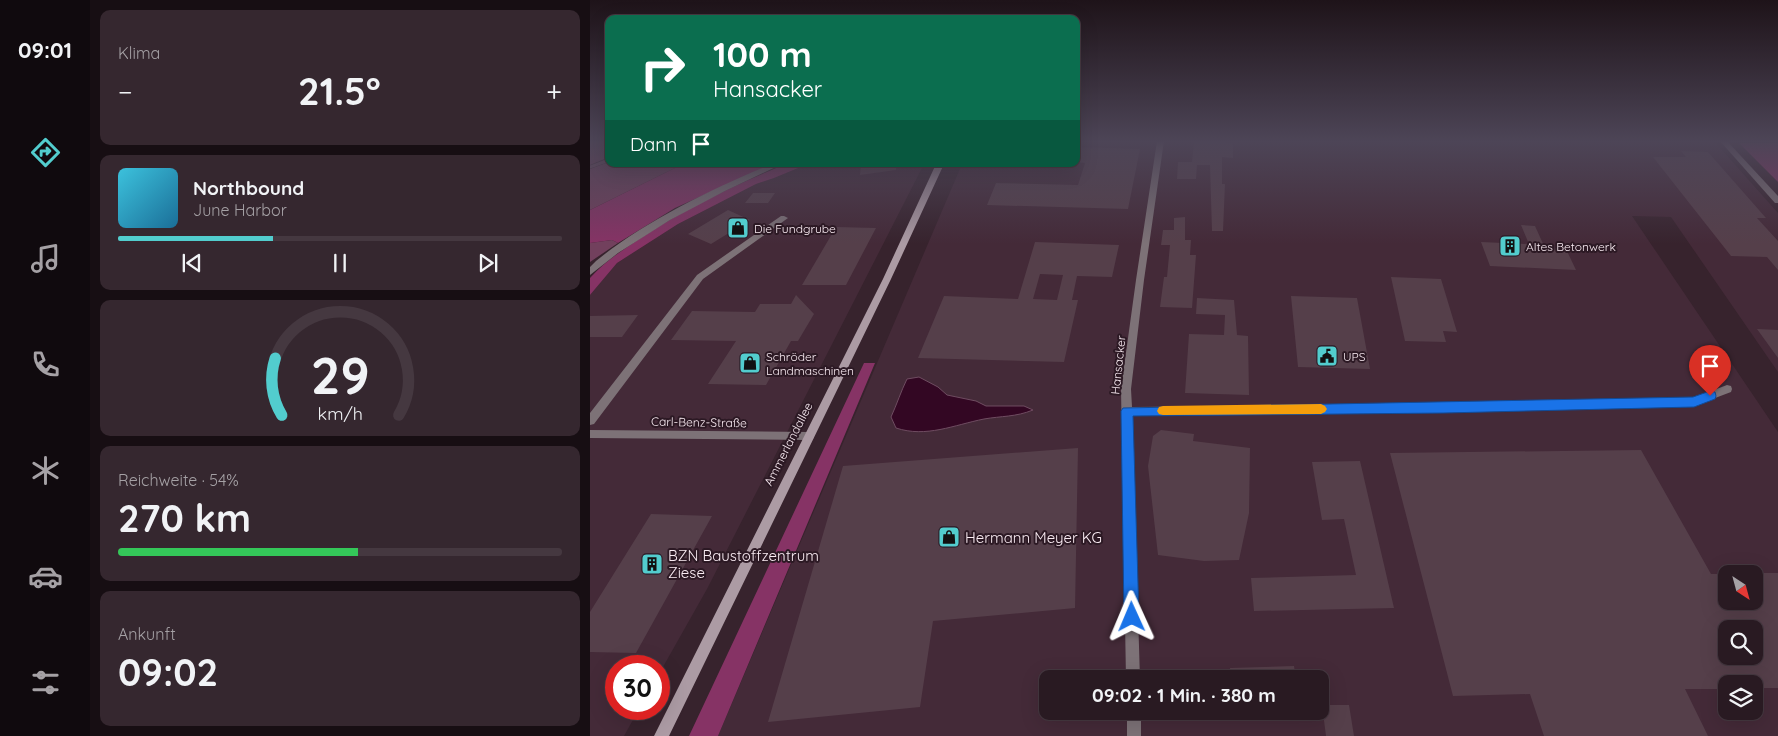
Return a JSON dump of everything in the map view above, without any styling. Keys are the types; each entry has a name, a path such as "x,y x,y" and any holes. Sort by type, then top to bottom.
{"main road":[{"name":"Ammerlandallee","path":"661,736 887,279 935,175"}],"street":[{"path":"590,272 596,265 620,248 690,205 754,175"},
{"name":"Hansacker","path":"1156,175 1126,389 1127,411 1444,408 1694,402 1727,389"},
{"path":"1754,175 1778,201"},
{"path":"590,421 700,277 784,218"},
{"path":"1127,411 1133,670"},
{"name":"Carl-Benz-Straße","path":"590,434 809,436"},
{"path":"1134,720 1134,736"}],"shaded area":[{"path":"590,175 660,175 590,210"},
{"path":"660,175 747,175 675,208 618,243 612,240 590,243 590,210"},
{"path":"760,175 780,175 756,184 678,224 617,263 590,295 590,278 608,261 661,225 731,188"},
{"path":"780,175 918,175 707,589 670,655 605,655 605,720 633,720 624,736 590,736 590,295 617,263 678,224 756,184"},
{"path":"957,175 1745,175 1778,213 1778,372 1671,217 1632,216 1778,432 1778,736 718,736"},
{"path":"1771,175 1778,175 1778,182"},
{"path":"612,240 618,243 590,262 590,243"},
{"path":"864,363 875,363 718,736 689,736"},
{"path":"919,377 938,387 947,395 976,401 986,406 1024,406 1033,410 1021,414 984,419 929,431 907,431 896,428 891,417 907,379"}],"building":[{"path":"1081,175 1135,175 1128,209 987,205 996,183 1078,185"},
{"path":"1177,175 1196,175 1196,179 1177,179"},
{"path":"1210,175 1222,175 1222,184 1225,184 1223,231 1212,231"},
{"path":"1667,175 1729,175 1766,218 1757,218 1778,241 1778,270 1767,257 1731,256"},
{"path":"753,193 775,193 768,203 745,203"},
{"path":"728,210 750,220 711,244 688,234"},
{"path":"1185,217 1185,240 1191,240 1190,255 1196,255 1192,308 1160,307 1164,277 1167,277 1170,245 1161,245 1163,230 1174,230 1174,218"},
{"name":"Altes Betonwerk","path":"1521,225 1535,226 1545,248 1566,249 1576,270 1490,266 1481,242 1529,244"},
{"path":"836,227 876,228 846,285 802,285"},
{"path":"1035,242 1119,245 1112,277 1077,276 1072,300 1078,300 1064,362 918,358 944,296 1018,299","holes":["1040,274 1063,275 1057,300 1033,299"]},
{"path":"1391,277 1441,279 1457,332 1443,331 1446,342 1405,341"},
{"name":"Schröder Landmaschinen","path":"796,295 814,314 798,341 791,341 766,385 708,384 736,341 671,340 692,311 755,312 760,304 791,304"},
{"path":"1291,296 1357,298 1370,369 1298,367"},
{"path":"1197,298 1234,300 1237,335 1248,336 1249,395 1185,393 1189,334 1224,335 1225,315 1196,314"},
{"path":"638,315 622,337 590,337 590,316"},
{"path":"1757,329 1778,330 1778,358"},
{"path":"1161,430 1194,434 1193,441 1250,448 1249,513 1239,560 1204,561 1158,555 1148,466 1153,436"},
{"name":"Hermann Meyer KG","path":"1078,448 1075,608 933,621 920,707 768,722 843,466"},
{"path":"1641,450 1711,574 1718,574 1718,610 1763,610 1763,573 1778,573 1778,688 1763,688 1763,675 1718,675 1718,689 1685,689 1708,736 1544,736 1530,694 1453,696 1390,453"},
{"path":"1360,461 1394,608 1254,611 1251,578 1356,575 1344,519 1322,520 1312,462"},
{"name":"BZN Baustoffzentrum Ziese","path":"651,514 712,516 636,653 590,652 590,612"},
{"path":"1294,666 1295,670 1230,670 1230,668"},
{"path":"1329,705 1349,705 1354,736 1326,736 1324,720 1329,720"}],"slow traffic":[{"path":"1163,411 1321,409"}],"place":[{"name":"Die Fundgrube","path":"738,228"},
{"name":"Altes Betonwerk","path":"1510,246"},
{"name":"UPS","path":"1327,356"},
{"name":"Schröder Landmaschinen","path":"750,363"},
{"name":"Hermann Meyer KG","path":"949,537"},
{"name":"BZN Baustoffzentrum Ziese","path":"652,564"}],"route":[{"path":"1132,617 1127,411 1444,408 1694,402 1710,396"}]}
